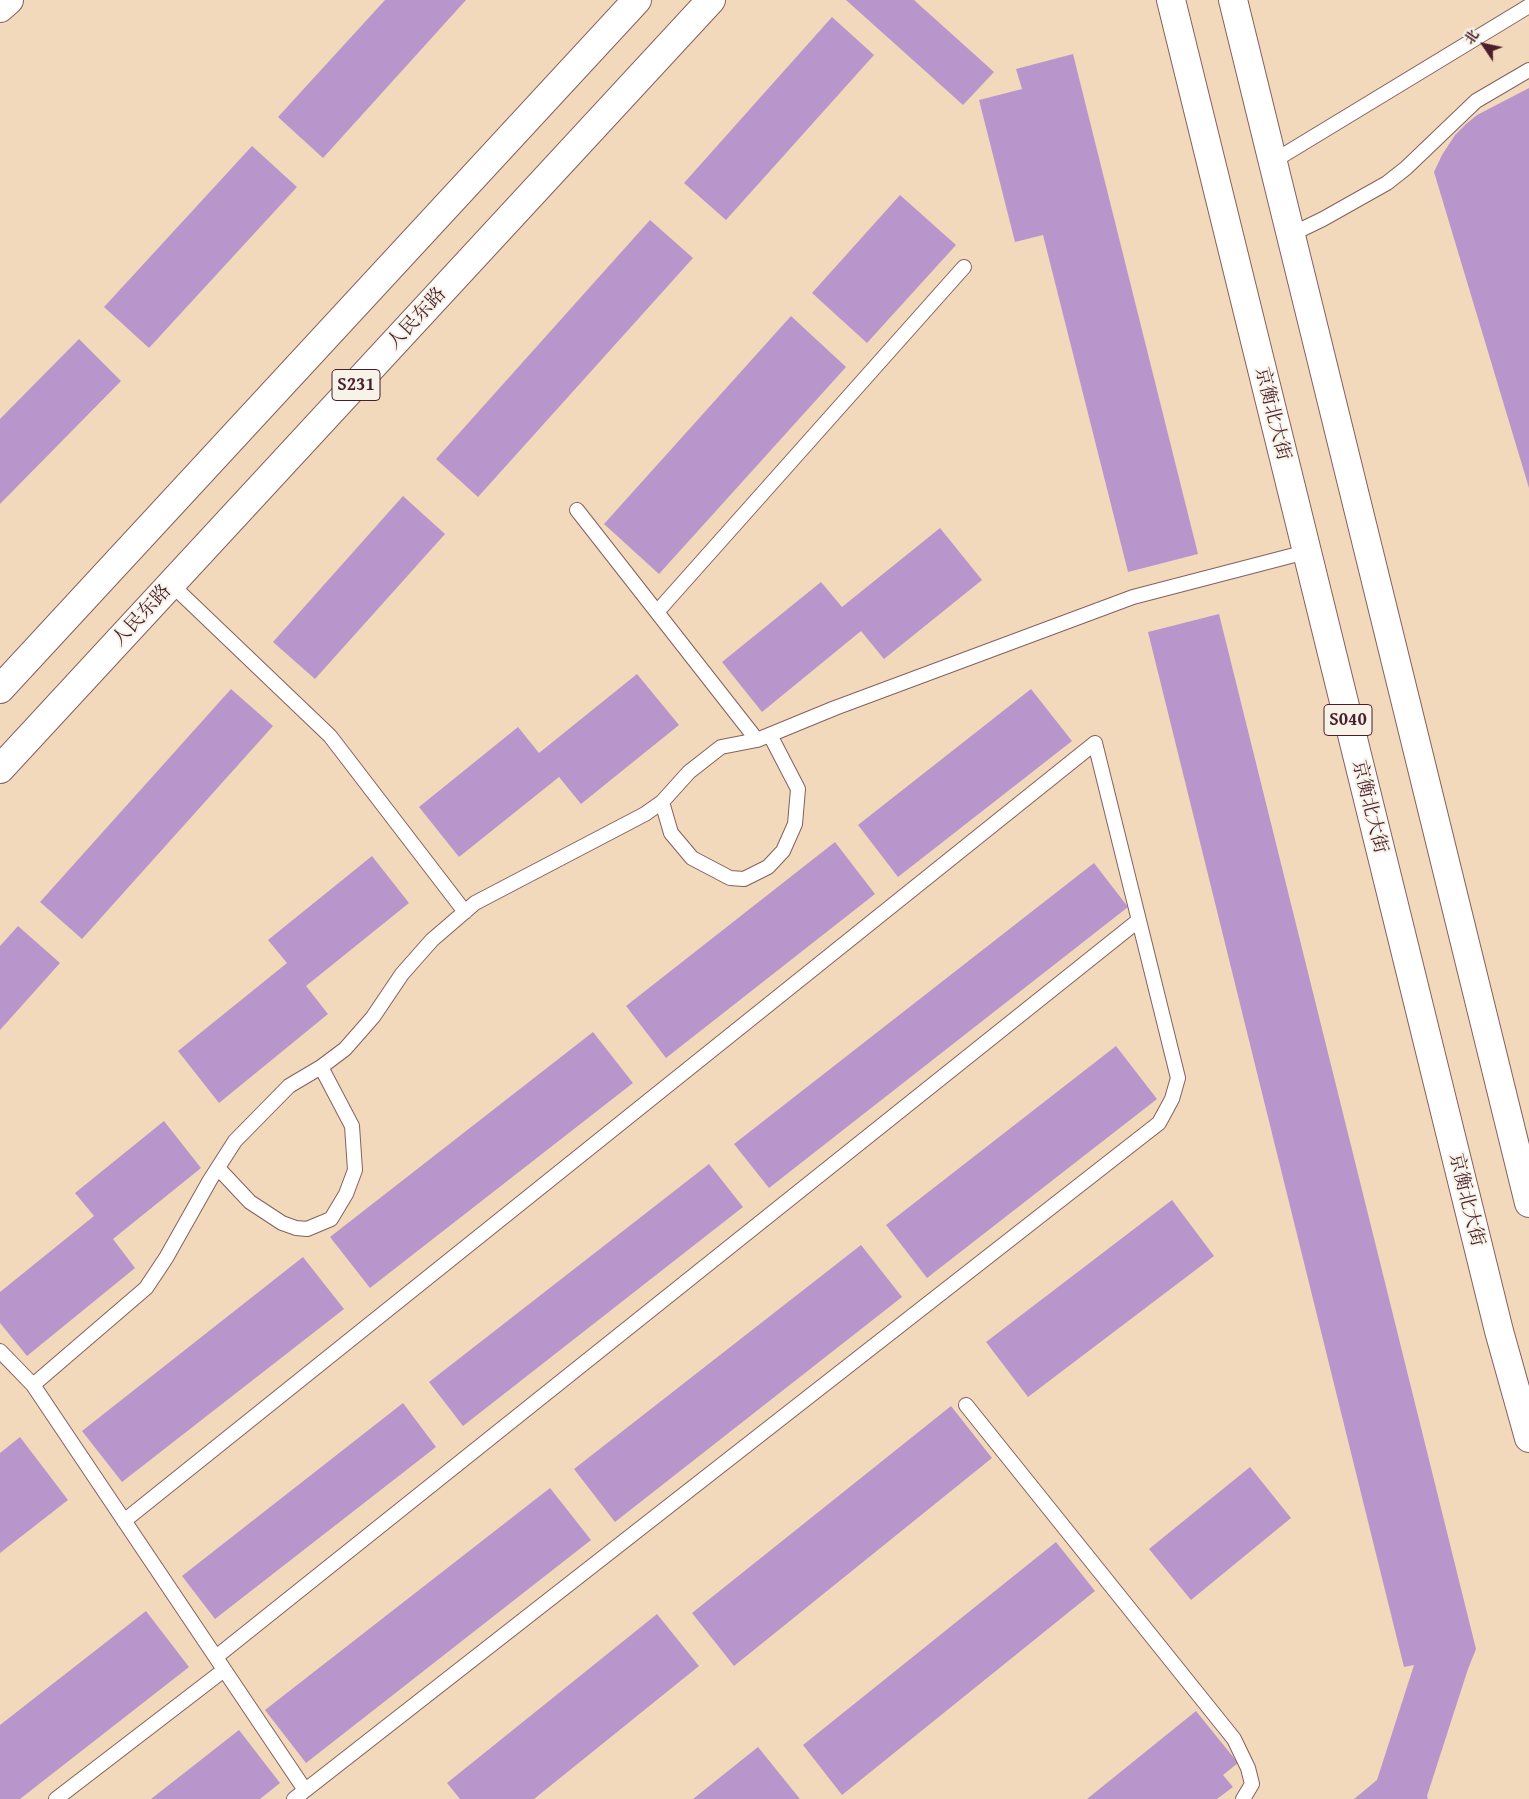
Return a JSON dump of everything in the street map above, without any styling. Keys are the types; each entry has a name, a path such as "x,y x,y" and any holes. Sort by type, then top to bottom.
{"main road":[{"path":"0,8 9,0"},
{"name":"S231","path":"0,689 637,0"},
{"name":"人民东路","path":"0,769 711,0"},
{"name":"京衡北大街","path":"1171,0 1499,1331 1529,1438"},
{"path":"1233,0 1529,1203"}],"lane":[{"path":"1272,162 1529,6"},
{"path":"1290,235 1386,184 1406,168 1476,101 1529,70"},
{"path":"657,612 964,267"},
{"path":"578,510 657,612 763,737 798,789 795,824 783,851 768,867 744,878 730,878 692,858 671,834 662,802"},
{"path":"33,1385 146,1288 166,1258 235,1141 289,1086 321,1067 345,1049 373,1017 402,974 432,940 475,904 645,814 662,802 689,772 722,747 763,737 835,708 1134,597 1306,552"},
{"path":"172,584 330,736 465,912"},
{"path":"0,1351 33,1385 124,1521 216,1657 300,1795 1159,1123 1172,1099 1178,1078 1095,743 124,1521"},
{"path":"216,1657 1139,920"},
{"path":"218,1168 250,1202 282,1223 296,1228 307,1229 331,1219 346,1194 355,1170 352,1126 321,1067"},
{"path":"966,1405 1234,1739 1248,1768 1252,1784 1243,1799"},
{"path":"56,1799 224,1670"}],"building":[{"path":"385,0 466,0 323,158 278,117"},
{"path":"846,0 914,0 994,72 963,105"},
{"path":"832,17 874,55 726,220 684,183"},
{"path":"1073,54 1198,554 1128,572 1043,235 1015,242 979,100 1022,89 1016,69"},
{"path":"1529,88 1529,488 1434,172 1455,135 1466,124 1477,115"},
{"path":"252,146 297,187 149,348 104,307"},
{"path":"900,195 956,245 867,343 812,293"},
{"path":"650,220 693,258 478,497 436,459"},
{"path":"791,316 846,367 659,574 604,524"},
{"path":"79,339 121,381 0,504 0,419"},
{"path":"403,496 445,534 315,679 273,642"},
{"path":"940,528 982,580 884,659 861,631 762,712 722,662 821,582 842,607"},
{"path":"1219,614 1476,1649 1427,1796 1428,1799 1354,1799 1377,1780 1414,1665 1404,1667 1148,632"},
{"path":"637,674 679,725 581,804 559,777 459,857 419,807 518,727 539,753"},
{"path":"231,689 273,726 82,939 40,902"},
{"path":"1031,689 1072,741 898,877 858,825"},
{"path":"835,842 875,894 666,1058 626,1006"},
{"path":"372,856 409,903 306,986 328,1014 219,1103 178,1051 287,963 268,940"},
{"path":"1094,863 1128,907 769,1188 734,1144"},
{"path":"18,926 60,963 0,1030 0,946"},
{"path":"593,1032 633,1083 370,1288 330,1237"},
{"path":"1116,1046 1157,1099 927,1278 886,1225"},
{"path":"164,1121 201,1168 113,1239 135,1268 27,1356 0,1323 0,1292 94,1216 75,1193"},
{"path":"709,1164 743,1207 463,1426 429,1382"},
{"path":"1172,1200 1214,1256 1028,1397 986,1342"},
{"path":"861,1245 902,1297 615,1522 574,1469"},
{"path":"303,1257 344,1309 122,1482 82,1431"},
{"path":"403,1403 436,1447 215,1619 182,1576"},
{"path":"951,1406 992,1458 734,1666 692,1613"},
{"path":"20,1437 68,1500 0,1553 0,1453"},
{"path":"1250,1467 1291,1518 1191,1600 1149,1549"},
{"path":"550,1488 591,1540 306,1763 265,1710"},
{"path":"1056,1542 1095,1591 842,1795 803,1745"},
{"path":"146,1611 189,1667 20,1799 0,1799 0,1725"},
{"path":"657,1614 699,1666 534,1799 460,1799 447,1783"},
{"path":"1196,1711 1238,1763 1223,1775 1233,1787 1217,1799 1087,1799"},
{"path":"239,1730 280,1783 260,1799 151,1799"},
{"path":"758,1747 800,1799 693,1799"}]}
